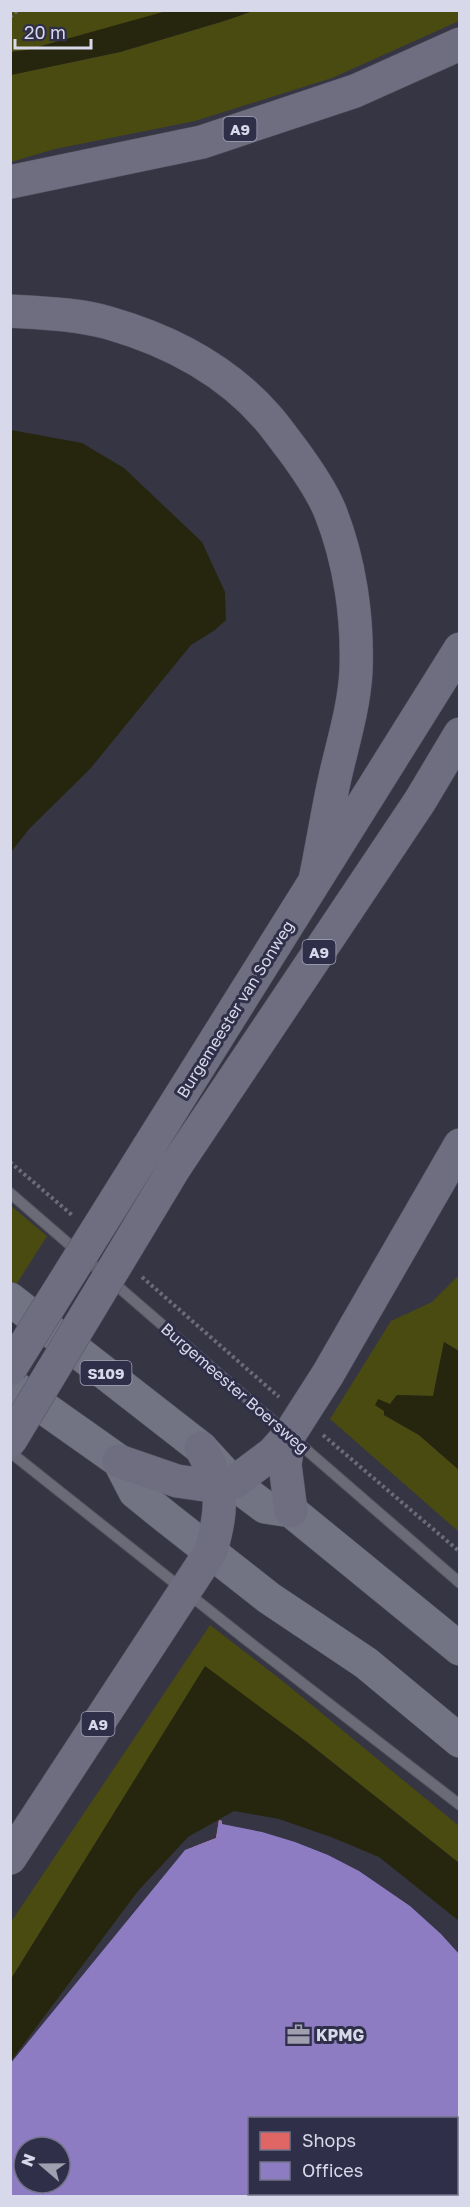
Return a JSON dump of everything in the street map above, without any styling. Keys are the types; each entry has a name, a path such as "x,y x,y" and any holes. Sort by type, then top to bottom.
{"highway":[{"name":"A9","path":"10,182 202,142 355,91 459,45"},
{"name":"A9","path":"10,311 62,315 107,322 145,334 195,358 231,384 267,416 305,467 329,510 345,558 355,616 356,672 350,718 334,781 315,880"},
{"name":"Burgemeester van Sonweg","path":"10,1368 459,649"},
{"name":"A9","path":"10,1441 175,1167 420,801 459,734"},
{"path":"119,1461 177,1480 226,1485 273,1453 295,1425 370,1303 459,1145"},
{"path":"295,1425 285,1465 302,1520"},
{"name":"A9","path":"10,1858 211,1551 218,1524 220,1502 226,1485 213,1471 201,1448"}],"main road":[{"name":"S109","path":"10,1299 201,1448"},
{"path":"10,1384 119,1461 135,1492 269,1599 366,1663 459,1741"},
{"path":"226,1485 265,1506 302,1520 459,1649"}],"lane":[{"name":"Burgemeester Boersweg","path":"10,1193 295,1425 459,1583"},
{"path":"10,1452 459,1805"}],"path":[{"path":"10,17 18,10"},
{"path":"10,1162 79,1221"},
{"path":"141,1276 295,1425 459,1552"}],"shaded area":[{"path":"170,10 253,11 120,52 11,75 11,52 27,50"},
{"path":"10,11 170,11 27,50 11,52"},
{"path":"253,11 459,11 459,21 332,78 195,121 55,149 11,162 10,75 120,52"},
{"path":"11,430 82,443 124,468 202,542 225,592 226,620 191,645 90,769 30,828 11,852"},
{"path":"10,1205 47,1236 14,1288 10,1286"},
{"path":"459,1275 459,1351 444,1342 433,1396 397,1395 384,1411 384,1415 419,1435 459,1470 459,1532 330,1419 391,1321 432,1302"},
{"path":"444,1342 459,1351 459,1470 419,1435 384,1415 384,1411 375,1405 378,1399 390,1404 397,1395 433,1396"},
{"path":"210,1625 285,1683 459,1826 459,1863 307,1742 205,1667 11,1979 11,1922"},
{"path":"205,1666 307,1742 459,1863 459,1921 379,1857 279,1819 234,1811 188,1837 138,1891 11,2061 11,1979"}],"building: Shops":[{"path":"219,1820 222,1821 221,1827 234,1831 227,1853 243,1867 236,1912 239,1958 250,1999 267,2033 296,2016 289,1999 299,1973 320,1935 355,1946 413,1959 388,2002 360,2043 333,2030 316,2041 336,2061 370,2087 371,2103 403,2095 460,2064 460,2148 458,2149 458,2117 248,2117 248,2195 402,2195 401,2196 203,2196 199,2186 176,2196 49,2196 72,2195 72,2163 99,2119 115,2112 141,2045 163,1977 193,1847 216,1838"}],"building: Offices":[{"path":"219,1820 222,1824 262,1832 295,1842 359,1871 410,1906 460,1955 460,2179 458,2180 458,2117 248,2117 248,2195 439,2195 10,2196 10,2064 185,1850 216,1838"}],"place":[{"name":"KPMG","path":"298,2035"}]}
